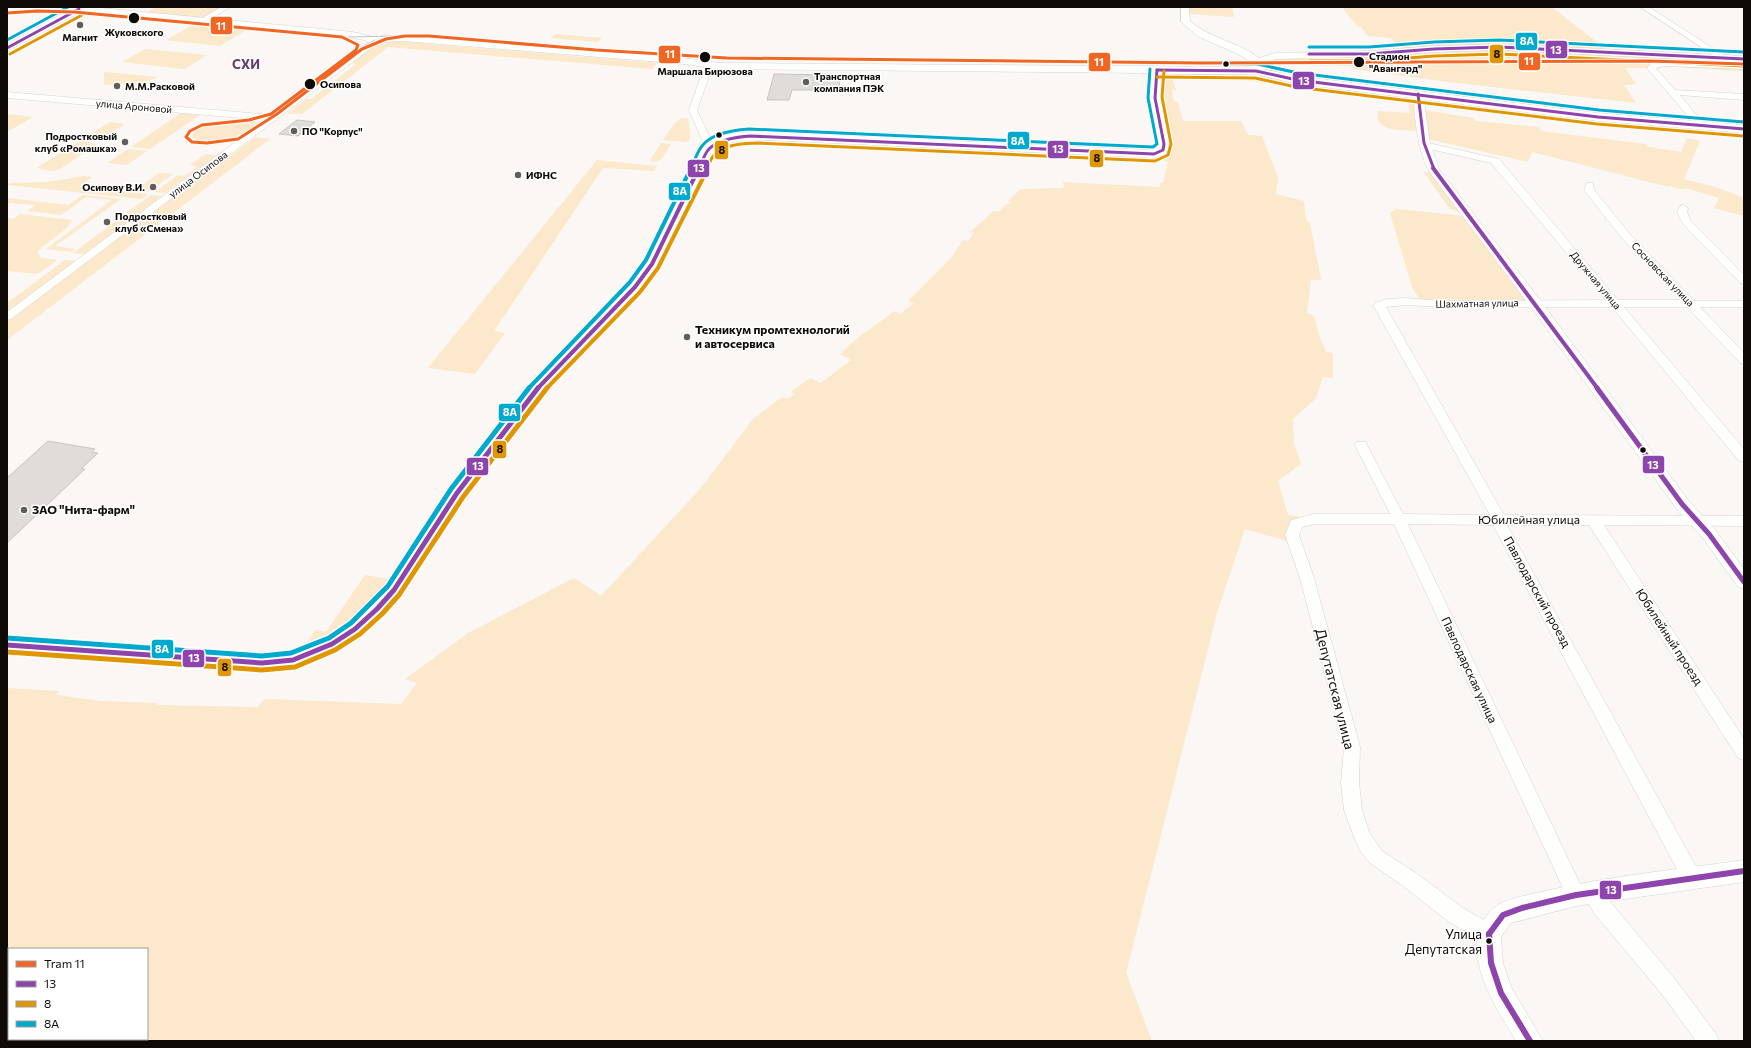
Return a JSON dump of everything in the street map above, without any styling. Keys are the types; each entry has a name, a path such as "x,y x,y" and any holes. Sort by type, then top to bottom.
{"main road":[{"path":"7,14 40,9"},
{"path":"7,10 78,10 370,39 411,39 705,63 719,66 1157,70 1257,67 1297,80 1598,117 1744,130"},
{"path":"7,48 78,10"},
{"path":"1257,67 1264,59 1275,56 1370,54 1498,47 1744,59"},
{"path":"7,645 241,662 277,663 306,656 332,644 355,629 377,609 394,590 457,494 541,384 635,287 652,264 708,150 715,144 735,138 756,136 825,138 1146,155 1160,152 1163,150 1164,144 1154,91 1154,81 1157,70"}],"street":[{"path":"200,21 226,7"},
{"path":"1185,7 1186,22 1190,26 1202,34 1253,58 1257,67"},
{"path":"1644,7 1724,58"},
{"path":"260,117 267,114 370,39"},
{"name":"улица Осипова","path":"7,317 274,118 370,39"},
{"path":"1234,48 1275,56"},
{"path":"1701,126 1674,92 1651,68 1655,65 1665,64 1744,67"},
{"path":"715,144 706,140 693,110 706,73 719,66"},
{"path":"1674,92 1744,97"},
{"path":"1418,94 1424,145 1427,156 1434,170 1535,303 1682,504 1744,582"},
{"name":"улица Ароновой","path":"7,95 260,117"},
{"path":"260,117 274,118"},
{"name":"Дружная улица","path":"1424,145 1496,161 1496,164 1615,303 1744,458"},
{"name":"Сосновская улица","path":"1590,185 1589,190 1625,235 1744,360"},
{"path":"1683,208 1682,212 1687,222 1744,281"},
{"name":"Шахматная улица","path":"1379,305 1388,302 1435,304 1744,304"},
{"name":"Павлодарский проезд","path":"1379,305 1499,520 1501,528 1533,583 1687,869 1696,879"},
{"name":"Павлодарская улица","path":"1361,445 1584,894 1600,905 1668,986 1709,1041"},
{"name":"Юбилейная улица","path":"1314,520 1744,521"},
{"name":"Депутатская улица","path":"1314,520 1296,524 1292,535 1307,578 1352,747 1350,783 1353,810 1361,834 1376,857 1409,879 1456,915 1490,934"},
{"name":"Юбилейный проезд","path":"1594,521 1744,754"},
{"path":"1530,1041 1501,993 1491,963 1490,934 1503,915 1522,908 1584,894 1742,874"}],"shaded area":[{"path":"156,7 222,7 202,18 144,14"},
{"path":"1188,7 1232,7 1234,17 1188,14"},
{"path":"1344,7 1552,7 1608,51 1404,49 1390,38 1368,36 1362,28 1357,26 1344,10"},
{"path":"193,25 246,30 220,46 166,40"},
{"path":"556,34 602,38 598,42 550,38"},
{"path":"395,41 657,63 652,69 388,47 302,114 287,114 306,99 311,99 356,64 352,63 375,45"},
{"path":"145,49 207,55 185,69 122,62"},
{"path":"1500,50 1744,61 1744,71 1659,66 1654,68 1625,68 1636,84 1624,85 1636,103 1448,82 1352,69 1351,66 1263,64 1269,60 1285,58"},
{"path":"104,72 158,77 136,85 104,85"},
{"path":"1177,74 1205,74 1262,77 1402,94 1413,100 1416,131 1390,129 1381,125 1378,121 1378,111 1410,113 1407,98 1233,79 1172,77 1176,90 1172,90 1174,101 1178,102 1183,121 1241,121 1248,135 1262,136 1278,177 1276,194 1304,201 1306,219 1310,223 1321,280 1311,280 1307,313 1314,316 1320,338 1326,352 1333,353 1333,378 1323,377 1316,398 1293,419 1294,443 1301,464 1278,481 1288,515 1301,517 1290,523 1291,542 1245,529 1217,613 1126,973 1152,1041 7,1041 7,688 59,691 56,695 101,701 157,703 157,705 258,707 264,699 401,704 417,683 405,679 468,633 574,578 601,596 701,488 753,419 782,397 787,399 795,394 791,392 810,378 821,383 851,360 840,354 856,339 895,311 900,314 914,303 908,301 951,258 963,240 968,241 974,233 970,232 994,211 999,212 1006,204 1009,204 1011,202 1008,201 1021,189 1064,188 1063,182 1160,187 1160,183 1163,183 1168,162 1154,156 1166,154 1171,148 1159,87 1164,78"},
{"path":"1424,110 1474,118 1475,121 1539,127 1541,131 1646,144 1648,147 1681,152 1687,138 1700,141 1684,179 1718,188 1744,198 1744,216 1714,208 1719,198 1686,188 1680,189 1669,187 1532,152 1528,162 1428,139"},
{"path":"181,113 200,115 150,149 131,147"},
{"path":"7,114 33,117 7,132"},
{"path":"681,118 687,118 689,121 690,140 685,142 663,140 674,124"},
{"path":"248,121 261,122 246,132 228,140 209,143 192,137 194,131 204,126 215,123"},
{"path":"110,122 125,124 104,137 89,135"},
{"path":"255,137 270,139 7,340 7,321 223,159 228,158"},
{"path":"84,141 97,144 60,169 51,171 37,168 76,143"},
{"path":"661,143 671,144 661,160 653,162 650,160"},
{"path":"128,149 147,151 127,165 108,163"},
{"path":"206,154 217,155 165,193 155,192 178,175 185,176 197,167 190,165"},
{"path":"597,160 657,166 654,171 603,168 494,331 505,333 475,374 428,368"},
{"path":"1423,171 1430,172 1459,210 1458,212 1450,209"},
{"path":"159,173 173,174 150,191 136,190"},
{"path":"84,176 92,177 78,187 148,194 142,199 7,185 11,183 47,182"},
{"path":"83,195 121,199 55,246 75,249 71,252 46,249 112,200 86,197 61,215 28,211 35,205 11,203 7,205 7,198 68,205"},
{"path":"151,195 162,196 85,254 73,253"},
{"path":"1396,209 1464,217 1525,298 1524,301 1420,299 1413,290 1390,213"},
{"path":"20,214 72,220 62,232 37,252 41,258 57,260 38,274 7,271 7,218 13,219"},
{"path":"65,260 76,261 7,312 7,303"},
{"path":"365,575 389,579 382,590 348,627 305,649 315,630 326,632"}],"building":[{"name":"Транспортная компания ПЭК","path":"774,74 840,75 839,90 792,90 789,100 767,100"},
{"path":"297,120 315,122 298,136 279,134"},
{"name":"ЗАО \"Нита-фарм\"","path":"48,441 95,449 92,452 98,453 81,469 85,469 7,543 7,478"}],"tram line":[{"name":"11","path":"7,13 37,11 74,12 342,37 358,45 356,50 271,114 249,120 202,125 190,131 186,137 192,142 207,143 238,139 277,114 362,49 386,39 405,36 429,36 596,50 727,58 1201,63 1650,61 1744,64"},
{"path":"342,37 405,36"},
{"path":"356,50 375,40"}],"transit line":[{"name":"8А","path":"7,40 68,7"},
{"name":"13","path":"7,48 79,9"},
{"name":"8","path":"10,54 82,15"},
{"name":"8А","path":"1309,47 1369,47 1434,42 1499,40 1744,52"},
{"name":"13","path":"1309,54 1369,54 1434,49 1499,47 1744,59"},
{"name":"8","path":"1309,61 1369,61 1434,56 1499,54 1744,66"},
{"name":"8А","path":"1157,63 1257,64 1298,73 1599,110 1744,122"},
{"name":"8А","path":"7,638 262,656 291,653 329,638 351,623 388,586 451,489 535,380 630,282 646,260 702,146 709,140 732,131 766,129 1153,147 1157,144 1148,98 1150,69"},
{"name":"13","path":"1157,70 1256,71 1297,80 1598,117 1744,129"},
{"name":"13","path":"7,645 262,663 293,660 332,644 355,629 377,609 394,590 457,493 541,384 635,287 652,264 708,150 715,145 728,139 750,136 766,136 1154,154 1163,150 1164,144 1155,98 1157,70"},
{"name":"8","path":"7,652 262,670 295,667 335,650 360,634 382,614 399,595 463,497 546,389 640,292 658,268 714,155 732,146 766,143 1155,161 1168,155 1171,144 1162,97 1164,71"},
{"name":"8","path":"1157,77 1255,78 1296,87 1597,124 1743,136"},
{"name":"13","path":"1418,94 1424,143 1434,170 1535,303 1682,504 1709,534 1744,582"},
{"name":"13","path":"1489,934 1503,915 1522,908 1576,895 1744,871"},
{"name":"13","path":"1489,934 1491,963 1501,993 1530,1041"}],"place":[{"name":"Жуковского","path":"134,18"},
{"name":"Магнит","path":"80,25"},
{"name":"Маршала Бирюзова","path":"705,57"},
{"name":"Стадион \"Авангард\"","path":"1359,62"},
{"name":"Транспортная компания ПЭК","path":"806,82"},
{"name":"Осипова","path":"310,84"},
{"name":"М.М.Расковой","path":"117,86"},
{"name":"ПО \"Корпус\"","path":"294,131"},
{"name":"Подростковый клуб «Ромашка»","path":"125,142"},
{"name":"ИФНС","path":"518,175"},
{"name":"Осипову В.И.","path":"153,187"},
{"name":"Подростковый клуб «Смена»","path":"107,222"},
{"name":"Техникум промтехнологий и автосервиса","path":"687,337"},
{"name":"ЗАО \"Нита-фарм\"","path":"24,510"},
{"name":"Улица Депутатская","path":"1489,941"}],"district":[{"name":"СХИ","path":"246,64"}]}
